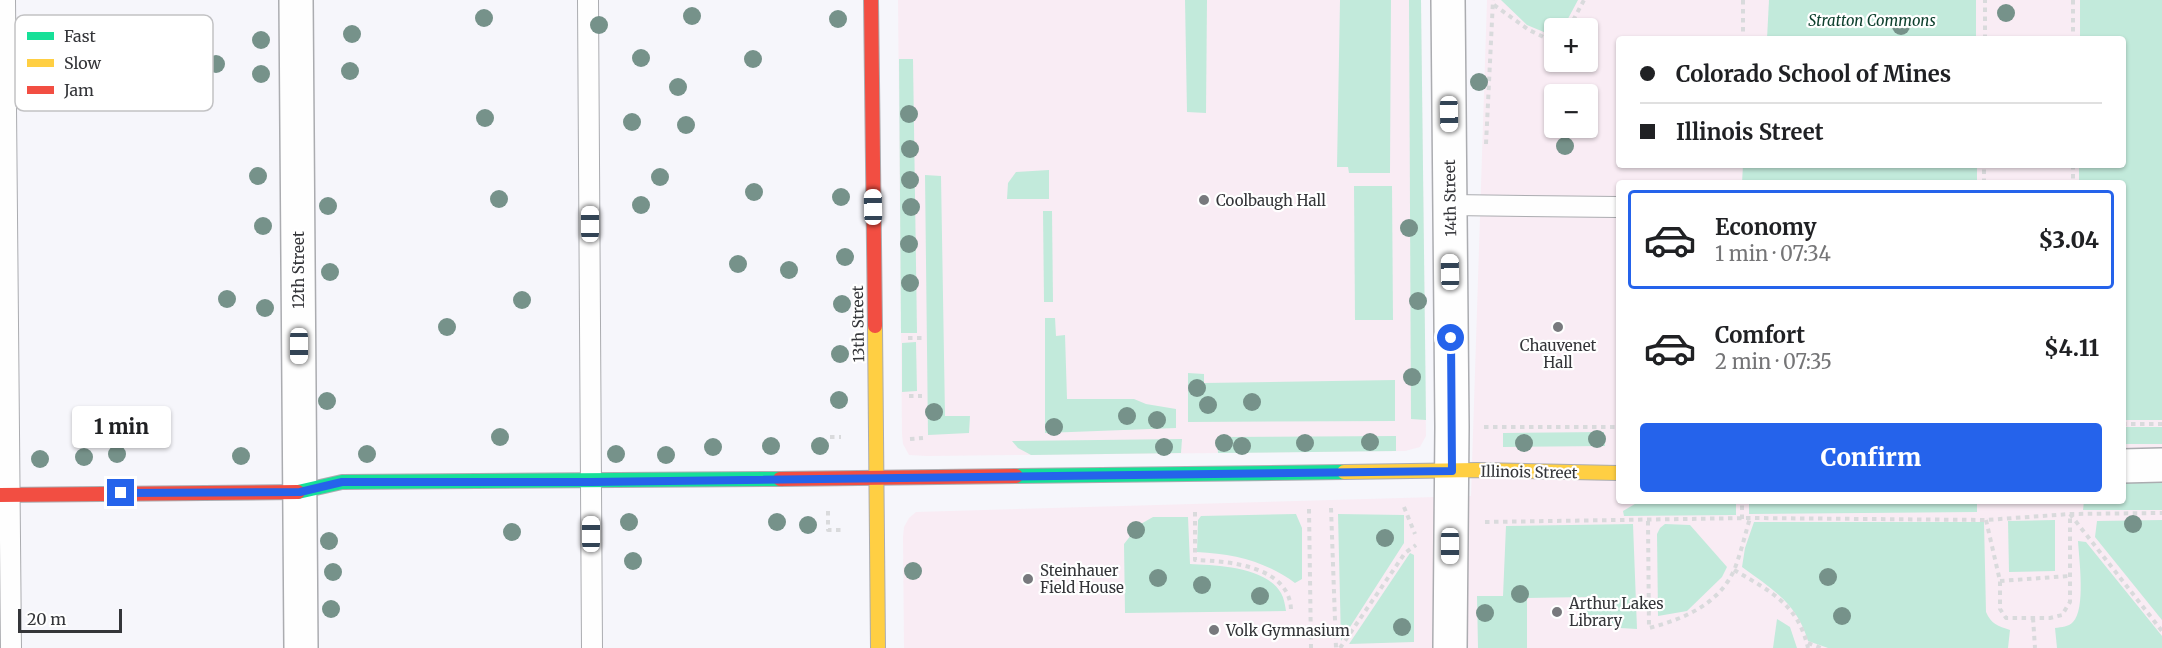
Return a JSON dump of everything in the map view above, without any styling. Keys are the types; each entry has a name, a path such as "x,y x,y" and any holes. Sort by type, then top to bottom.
{"street":[{"name":"12th Street","path":"296,0 302,648"},
{"name":"13th Street","path":"871,0 878,648"},
{"name":"14th Street","path":"1448,0 1452,471 1450,648"},
{"path":"2126,466 2162,465"},
{"name":"Illinois Street","path":"5,495 300,492 342,482 591,482 1452,471 1616,473"}],"lane":[{"path":"5,0 5,495 11,648"},
{"path":"588,0 592,648"},
{"path":"1450,205 1616,207"}],"path":[{"path":"1574,18 1584,0"},
{"path":"1743,0 1743,36"},
{"path":"1985,0 1985,36"},
{"path":"2073,0 2073,36"},
{"path":"1493,4 1529,30 1544,37"},
{"path":"2126,424 2162,424"},
{"path":"1478,427 1616,427"},
{"path":"830,437 843,437"},
{"path":"904,439 923,438"},
{"path":"1742,504 1742,519"},
{"path":"1338,648 1405,553 1419,543 1404,507"},
{"path":"1331,508 1338,648"},
{"path":"1309,509 1311,648"},
{"path":"828,510 828,530 848,530"},
{"path":"1195,512 1195,560 1233,562 1258,570 1277,580 1291,599 1291,611"},
{"path":"1481,522 1750,518 1986,520 2070,514 2162,513"},
{"path":"1986,520 2000,581 2000,609 2006,618 2033,618 2062,615 2070,602 2070,514"},
{"path":"2070,514 2162,631"},
{"path":"1648,521 1650,628 1677,621 1705,606 1723,587 1734,570 1750,518"},
{"path":"1734,570 1779,597 1801,625 1808,645 1821,648"},
{"path":"2000,581 2069,576"},
{"path":"2033,618 2035,648"}],"shaded area":[{"path":"898,0 1421,0 1426,436 1420,447 1405,451 909,455 903,444 902,434"},
{"path":"1487,0 2162,0 2162,648 904,648 903,537 904,527 916,512 1471,496"}],"green space":[{"path":"1185,0 1207,0 1206,113 1187,112"},
{"path":"1340,0 1391,0 1390,173 1349,173 1348,167 1337,167"},
{"path":"1409,0 1421,0 1426,420 1411,419"},
{"path":"1501,0 1578,0 1568,18 1544,18 1544,32 1527,25"},
{"name":"Stratton Commons","path":"1769,0 1976,0 1976,36 1767,36"},
{"path":"2080,0 2162,0 2162,420 2126,420 2126,180 2079,180 2079,168 2126,168 2126,36 2080,36"},
{"path":"899,59 913,59 917,333 901,333"},
{"path":"1743,168 1977,168 1977,180 1742,180"},
{"path":"1049,170 1049,199 1007,199 1008,183 1016,172"},
{"path":"925,175 941,176 945,416 970,416 969,433 928,435"},
{"path":"1354,186 1392,186 1393,320 1355,320"},
{"path":"1043,211 1052,211 1053,302 1044,302"},
{"path":"1045,318 1055,318 1056,336 1065,335 1067,399 1134,399 1146,404 1176,409 1176,428 1045,433"},
{"path":"916,342 917,391 902,392 902,343"},
{"path":"1188,373 1204,374 1204,383 1395,380 1395,421 1188,422"},
{"path":"2126,427 2162,427 2162,444 2126,444"},
{"path":"1604,432 1605,446 1503,447 1503,433"},
{"path":"1396,436 1396,451 1218,453 1217,437"},
{"path":"1182,439 1181,453 1031,455 1018,448 1012,441"},
{"path":"2126,483 2162,483 2162,510 2083,510 2084,504 2126,504"},
{"path":"1635,504 1736,504 1736,515 1624,516 1623,511"},
{"path":"1749,504 1977,504 1977,512 1749,514"},
{"path":"1296,514 1302,528 1302,579 1295,583 1272,569 1249,560 1197,552 1198,520 1201,516"},
{"path":"1338,514 1404,515 1404,543 1341,641"},
{"path":"1153,517 1188,517 1190,564 1240,569 1264,578 1274,584 1281,593 1286,611 1125,613 1124,544 1139,525"},
{"path":"2055,520 2055,571 2009,572 2008,521"},
{"path":"2162,520 2162,620 2095,537 2097,521"},
{"path":"1754,522 1984,522 1986,612 1995,624 2010,630 2008,648 1828,648 1808,641 1797,616 1782,598 1742,567 1745,548"},
{"path":"1633,524 1637,629 1587,626 1587,597 1527,598 1527,648 1478,648 1477,596 1503,596 1506,526"},
{"path":"1665,524 1690,525 1727,567 1722,577 1687,611 1658,616 1657,534"},
{"path":"2078,541 2086,542 2162,636 2162,648 2057,648 2055,628 2067,626 2073,622 2079,606 2081,583"},
{"path":"1410,553 1414,555 1414,642 1349,644"},
{"path":"1777,619 1790,627 1797,648 1773,648"}],"traffic: fast":[{"path":"1016,476 1344,472"},
{"path":"298,492 342,482 780,479"}],"traffic: slow":[{"path":"875,326 878,648"},
{"path":"1344,472 1477,470 1616,473"}],"traffic: jam":[{"path":"871,0 875,326"},
{"path":"780,479 1016,476"},
{"path":"0,495 298,492"}],"place":[{"name":"Coolbaugh Hall","path":"1204,200"},
{"name":"Chauvenet Hall","path":"1558,327"},
{"name":"Steinhauer Field House","path":"1028,579"},
{"name":"Arthur Lakes Library","path":"1557,612"},
{"name":"Volk Gymnasium","path":"1214,630"}],"route":[{"path":"121,493 300,492 342,482 591,482 1452,471 1451,338"}]}
